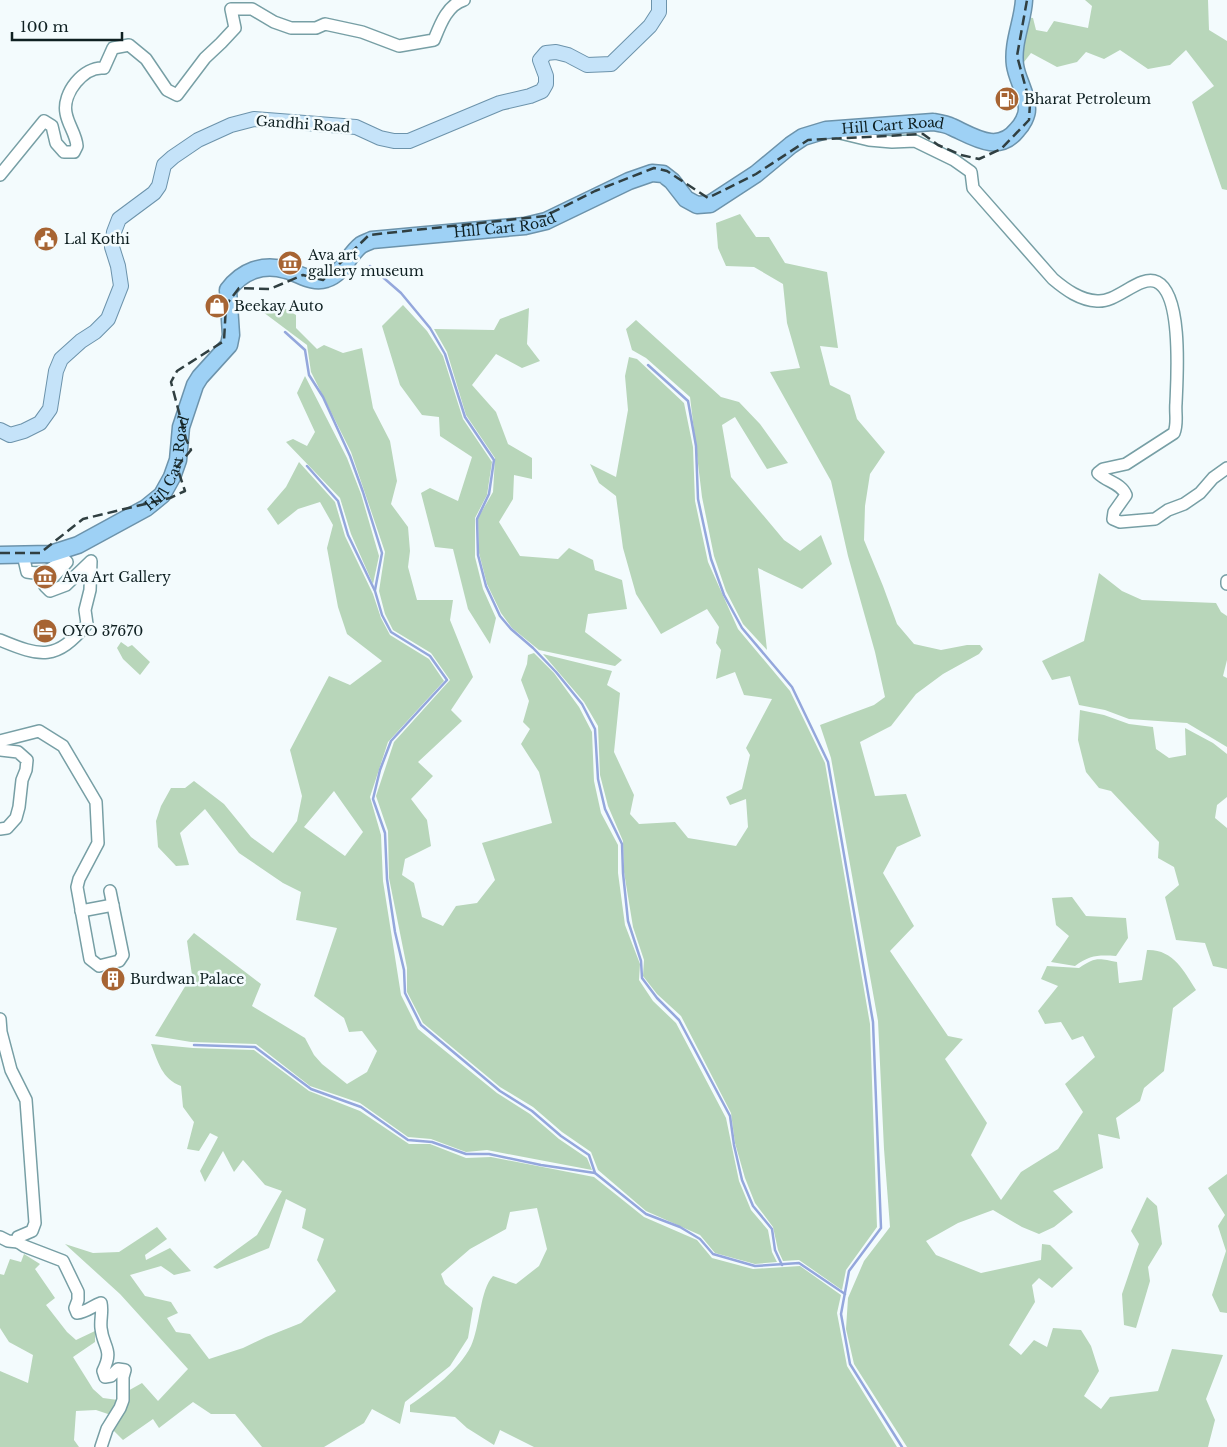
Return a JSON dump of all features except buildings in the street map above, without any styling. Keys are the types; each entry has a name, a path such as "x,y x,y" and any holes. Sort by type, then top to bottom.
{"highway":[{"name":"Hill Cart Road","path":"0,555 50,554 78,545 146,508 162,495 172,477 178,460 181,427 195,385 200,376 229,345 231,335 228,290 243,275 263,268 285,269 319,281 327,279 342,268 362,244 372,240 546,221 629,181 652,173 664,174 672,181 686,200 698,205 710,204 756,174 803,137 826,130 933,122 949,126 988,142 1002,142 1012,136 1021,125 1027,112 1026,98 1015,67 1014,54 1024,0"}],"main road":[{"name":"Gandhi Road","path":"0,430 10,435 24,431 40,423 50,409 56,371 61,359 108,319 115,303 120,286 118,266 112,247 114,232 119,219 154,194 159,186 164,165 198,140 231,125 254,119 356,127 380,138 394,141 409,141 500,103 530,96 542,91 546,84 546,76 540,60 546,53 556,52 568,55 587,65 611,64 650,26 659,12 659,0"}],"street":[{"path":"0,175 44,121 52,126 56,143 64,152 74,152 77,146 76,137 65,111 68,97 74,85 87,73 98,67 104,68 112,48 129,45 146,59 167,90 177,95 205,58 235,28 231,9 252,9 274,22 291,28 316,28 325,24 362,32 399,46 434,40 442,19 459,2 464,0"},
{"path":"826,130 869,140 915,141 954,160 970,172 973,188 1053,280 1084,298 1098,301 1110,300 1146,281 1156,282 1164,288 1170,299 1175,320 1178,350 1177,426 1174,433 1126,464 1103,469 1098,473 1123,488 1126,495 1114,512 1113,519 1120,522 1155,519 1168,510 1184,504 1200,493 1212,478 1227,468"},
{"path":"0,640 40,654 55,651 66,646 86,624 85,610 90,590 92,561 66,585 50,591 45,586 67,562 64,559 50,570 39,574 27,572 23,555"},
{"path":"0,741 39,731 63,746 96,802 98,843 79,879 77,887 90,959 99,966 119,961 123,956 110,891"},
{"path":"0,750 18,752 27,760 16,818 7,828 0,829"},
{"path":"81,911 113,905"},
{"path":"0,1019 1,1032 11,1070 26,1100 28,1123 35,1223 32,1230 18,1238 18,1242"},
{"path":"0,1237 8,1241 18,1242 63,1261 78,1292 75,1308 77,1313 86,1312 101,1303 101,1332 109,1352 108,1362 103,1371 105,1377 111,1376 118,1369 125,1370 123,1377 123,1400 101,1447"}],"green space":[{"path":"1085,0 1208,0 1209,30 1227,41 1227,190 1222,189 1192,102 1214,86 1186,50 1170,65 1148,69 1120,50 1104,59 1086,52 1077,62 1057,67 1031,53 1024,62 1020,61 1027,17 1033,18 1036,30 1047,32 1054,21 1088,28 1092,6"},
{"path":"740,214 756,237 769,237 785,263 827,272 838,348 820,346 830,385 850,395 857,419 885,452 870,474 865,506 864,540 897,624 914,644 941,650 967,645 980,645 983,649 979,654 943,674 916,694 891,726 860,742 875,796 906,794 921,836 897,847 883,873 914,926 890,951 948,1036 963,1039 945,1059 987,1123 971,1155 1001,1200 1021,1172 1058,1149 1083,1112 1065,1084 1095,1057 1083,1036 1072,1040 1061,1022 1045,1024 1038,1011 1058,986 1041,979 1047,966 1079,968 1093,960 1105,960 1117,962 1119,983 1142,980 1147,950 1156,951 1164,953 1177,962 1196,990 1173,1008 1164,1071 1144,1088 1140,1101 1116,1118 1120,1139 1098,1134 1103,1168 1053,1191 1073,1212 1054,1227 1039,1234 1022,1227 993,1210 958,1223 926,1241 936,1255 981,1273 1041,1260 1042,1244 1050,1245 1073,1268 1052,1288 1039,1278 1032,1285 1035,1302 1009,1345 1021,1355 1034,1340 1047,1347 1053,1328 1081,1330 1091,1346 1099,1371 1084,1396 1101,1409 1110,1397 1158,1391 1172,1349 1223,1355 1206,1399 1215,1420 1208,1447 907,1447 854,1364 846,1329 848,1298 864,1261 890,1227 878,1021 831,758 820,725 874,705 885,697 875,652 848,556 831,481 770,372 800,368 787,323 783,284 754,267 726,266 718,248 716,223"},
{"path":"279,305 296,315 296,328 317,349 324,345 343,353 362,348 373,408 390,441 397,481 391,504 408,527 410,551 408,567 417,600 453,600 450,620 473,677 451,710 462,721 418,762 433,776 411,799 427,820 431,846 405,859 402,875 414,883 422,917 443,926 456,906 477,903 495,880 482,843 552,823 539,772 521,744 530,729 523,722 529,701 521,680 528,655 534,653 554,673 579,707 592,732 594,781 601,813 618,845 618,873 625,925 640,964 639,980 653,1001 676,1023 726,1118 739,1181 751,1210 768,1230 772,1252 777,1262 755,1264 715,1253 700,1235 646,1211 598,1170 591,1152 562,1132 533,1107 500,1087 423,1023 407,992 407,968 389,878 388,831 376,796 394,742 450,680 431,653 393,630 385,614 379,591 385,552 351,452 311,372 307,345 263,312"},
{"path":"403,305 427,331 443,356 463,419 492,462 487,495 475,518 475,557 483,589 496,618 490,644 468,609 453,549 435,547 421,493 430,488 458,501 472,457 440,436 439,417 422,415 400,385 382,326"},
{"path":"529,308 527,344 540,361 522,368 496,354 472,385 496,412 508,444 532,458 532,479 514,475 513,499 499,522 520,556 558,559 569,548 593,560 595,570 622,580 627,609 588,614 585,632 622,660 615,666 539,650 512,628 501,613 487,584 479,553 478,518 493,492 495,458 466,415 447,352 434,329 494,330 500,319"},
{"path":"636,320 721,397 739,402 760,424 788,463 767,469 735,417 722,425 731,477 784,540 800,551 821,535 832,564 802,589 758,568 767,650 743,624 726,591 714,556 702,497 690,397 646,358 632,350 626,329"},
{"path":"629,357 637,359 684,403 693,447 695,501 708,562 738,629 790,691 825,763 870,1024 877,1227 846,1270 842,1290 799,1260 783,1261 778,1250 773,1227 755,1203 745,1178 735,1143 731,1113 681,1016 657,994 643,976 644,960 633,927 624,872 623,841 608,806 600,775 598,726 584,702 543,654 612,671 607,685 620,693 614,752 634,795 630,814 639,824 675,822 688,838 736,846 748,827 746,799 730,805 726,797 742,789 750,755 746,748 772,699 744,695 735,672 716,679 721,650 716,643 719,627 707,609 661,634 636,594 623,548 616,496 599,483 590,464 616,477 628,410 625,376"},
{"path":"305,376 347,458 361,494 379,556 373,584 351,534 340,498 286,442 293,439 307,446 315,432 297,393"},
{"path":"299,462 335,502 345,536 390,635 429,659 444,681 388,742 370,797 381,835 383,881 401,995 418,1029 497,1093 530,1114 559,1139 587,1158 592,1170 487,1150 466,1152 431,1139 408,1137 360,1103 310,1086 256,1044 191,1042 155,1036 192,975 187,941 194,933 261,984 252,1006 305,1038 314,1055 322,1064 347,1084 367,1072 377,1051 362,1031 349,1032 344,1018 314,996 337,928 296,920 301,892 283,883 239,853 205,809 180,833 189,865 176,866 158,847 156,821 161,806 171,788 185,788 194,781 224,804 251,837 273,853 297,821 302,796 290,750 329,676 350,685 382,661 347,634 338,607 327,548 333,525 320,502 298,509 278,525 267,509 286,487","holes":["334,791 363,832 345,856 304,827"]},
{"path":"1099,573 1122,591 1142,600 1216,603 1221,612 1227,616 1227,660 1223,676 1227,678 1227,747 1187,723 1129,719 1105,710 1079,705 1070,676 1052,680 1042,661 1084,641"},
{"path":"121,642 128,647 132,645 150,662 140,675 123,659 117,648"},
{"path":"1080,710 1104,715 1129,724 1153,727 1156,749 1169,758 1186,755 1185,728 1213,743 1227,754 1227,797 1217,805 1215,818 1227,828 1227,969 1213,966 1205,943 1176,940 1165,897 1179,885 1174,867 1158,858 1159,842 1111,791 1099,788 1086,772 1078,740"},
{"path":"1072,897 1086,916 1126,918 1128,938 1116,956 1094,956 1075,966 1051,962 1069,936 1056,925 1052,898"},
{"path":"151,1044 193,1048 254,1050 309,1091 360,1111 409,1144 430,1144 466,1158 491,1157 594,1177 644,1217 697,1240 712,1258 753,1269 800,1266 841,1295 837,1313 847,1366 897,1447 534,1447 500,1430 494,1445 467,1428 455,1417 410,1412 410,1405 444,1379 466,1355 474,1338 485,1290 493,1276 516,1284 539,1266 547,1249 537,1208 510,1212 506,1229 470,1249 441,1274 445,1284 473,1308 468,1338 450,1366 405,1402 400,1424 372,1409 364,1423 324,1447 262,1447 235,1414 211,1414 193,1402 159,1428 153,1419 123,1440 111,1428 126,1392 142,1383 158,1401 188,1369 120,1294 65,1244 93,1253 119,1252 157,1227 167,1239 145,1255 146,1260 170,1248 191,1271 174,1275 161,1266 130,1275 145,1296 171,1302 178,1313 167,1318 176,1332 190,1334 209,1359 243,1348 301,1323 336,1291 317,1260 324,1239 302,1228 306,1209 286,1199 269,1248 217,1269 213,1267 257,1235 282,1191 265,1185 243,1160 234,1172 223,1151 205,1182 200,1171 218,1137 210,1133 199,1151 187,1149 194,1122 183,1107 181,1086 169,1079 165,1074"},
{"path":"1227,1174 1227,1313 1220,1312 1212,1295 1226,1251 1218,1226 1225,1215 1208,1188"},
{"path":"1147,1197 1157,1206 1162,1244 1148,1267 1150,1281 1136,1328 1124,1325 1122,1294 1139,1244 1131,1231"},
{"path":"24,1254 40,1264 35,1269 55,1298 46,1305 67,1332 76,1340 95,1331 95,1342 73,1357 93,1389 103,1398 118,1400 111,1415 96,1410 76,1411 74,1440 79,1447 0,1447 0,1371 28,1383 33,1355 9,1342 0,1328 0,1274 4,1275 10,1259 21,1262"}],"waterway":[{"path":"370,266 401,293 430,328 445,354 465,417 494,460 489,494 477,519 478,555 486,586 500,616 556,672 582,704 595,729 598,779 605,809 622,844 628,921 641,961 642,978 657,998 679,1020 730,1116 742,1180 753,1206 772,1229 775,1250 782,1265"},
{"path":"285,332 305,350 309,375 323,397 350,456 363,492 382,553 375,590"},
{"path":"648,365 688,401 696,446 698,499 711,559 724,595 742,628 792,687 828,762 873,1022 881,1228 849,1271 841,1314 850,1364 902,1447"},
{"path":"307,466 338,501 348,535 375,591 382,615 391,632 430,656 447,680 391,741 380,770 373,799 385,833 387,879 395,932 404,970 405,993 421,1025 500,1091 532,1111 561,1136 589,1155 595,1173 646,1214 680,1227 700,1239 713,1254 755,1266 799,1263 845,1294"},
{"path":"194,1045 255,1047 311,1089 361,1107 408,1140 432,1142 466,1154 489,1154 541,1165 595,1173"}],"railway":[{"path":"0,553 40,553 83,519 170,498 185,491 177,467 191,450 186,439 171,382 177,371 224,341 226,305 239,288 270,289 303,275 323,280 369,235 545,216 595,191 654,168 667,171 708,198 756,174 808,140 923,134 938,145 961,155 979,159 1001,149 1029,120 1030,103 1017,56 1027,0"}],"place":[{"name":"Bharat Petroleum","path":"1007,99"},
{"name":"Lal Kothi","path":"46,239"},
{"name":"Ava art gallery museum","path":"290,263"},
{"name":"Beekay Auto","path":"217,306"},
{"name":"Ava Art Gallery","path":"45,577"},
{"name":"OYO 37670","path":"45,631"},
{"name":"Burdwan Palace","path":"113,979"}]}
